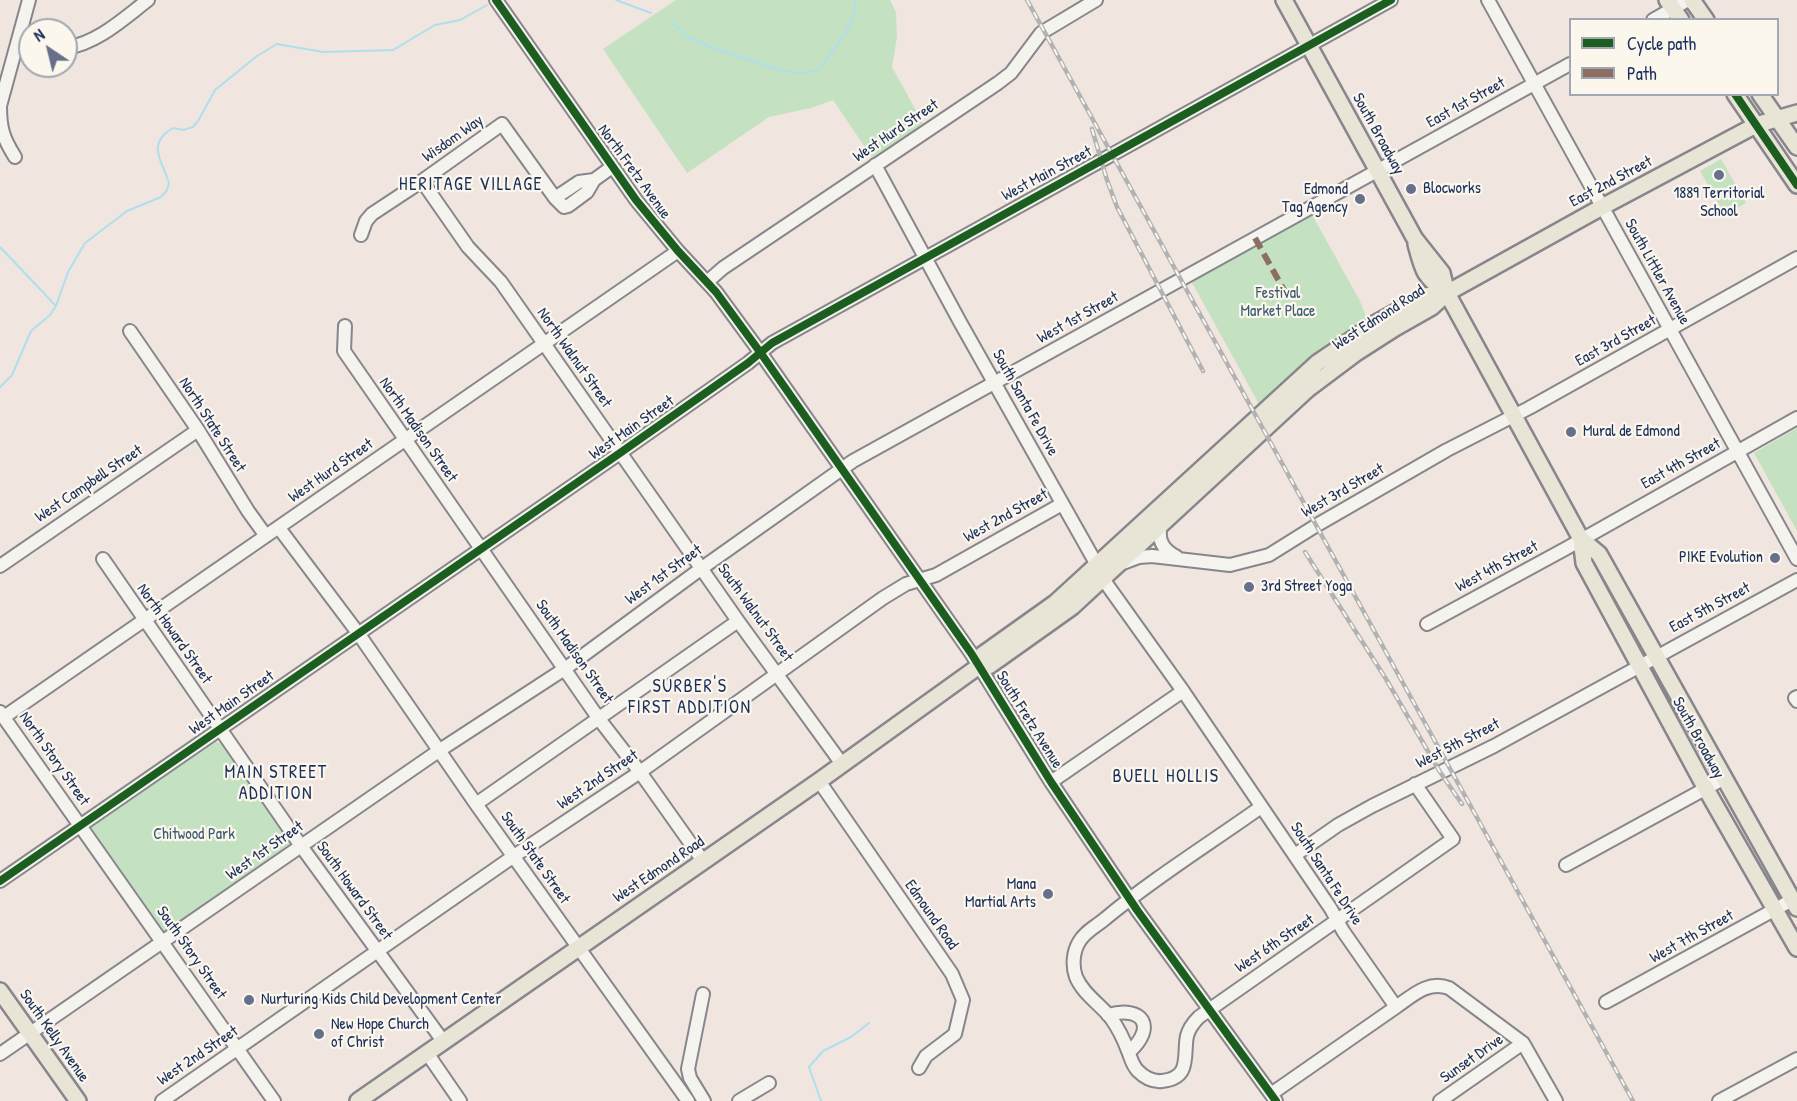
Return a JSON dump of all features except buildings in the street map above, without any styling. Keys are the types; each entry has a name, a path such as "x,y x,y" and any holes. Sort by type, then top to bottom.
{"main road":[{"name":"South Broadway","path":"1284,0 1415,238 1442,273 1447,293 1581,539 1584,563 1706,789 1797,948"},
{"path":"1690,0 1704,18"},
{"path":"1736,96 1763,139 1797,185"},
{"path":"1761,96 1797,147"},
{"name":"East 2nd Street","path":"1447,293 1756,125 1797,113"},
{"name":"West Edmond Road","path":"1100,572 1116,566 1308,389 1356,353 1432,307 1447,293"},
{"name":"West Edmond Road","path":"358,1101 819,781 979,666 982,655 1100,572 1317,363 1376,323 1425,296 1447,293"},
{"name":"South Broadway","path":"1581,539 1599,554 1795,904"},
{"name":"South Kelly Avenue","path":"0,991 78,1101"}],"street":[{"path":"27,18 29,0"},
{"path":"78,46 93,39 148,0"},
{"name":"North Fretz Avenue","path":"496,0 612,167 678,251 722,299 760,352"},
{"name":"West Hurd Street","path":"707,282 723,268 998,83 1011,72 1041,33 1096,0"},
{"name":"West Main Street","path":"0,880 620,453 748,363 771,343 1391,0"},
{"name":"South Littler Avenue","path":"1488,0 1797,558"},
{"path":"1657,18 1690,0"},
{"path":"15,157 4,141 0,122 0,105 18,60"},
{"name":"East 1st Street","path":"1377,171 1569,65"},
{"name":"Wisdom Way","path":"361,235 366,221 372,214 502,124 555,198 579,182 594,180 612,167"},
{"name":"South Santa Fe Drive","path":"875,165 1100,572 1184,691 1396,1007"},
{"name":"West 1st Street","path":"0,1054 440,750 566,668 853,461 1377,171"},
{"name":"North Walnut Street","path":"422,181 468,248 501,282 620,453"},
{"name":"West Hurd Street","path":"2,714 144,621 678,251"},
{"name":"East 3rd Street","path":"1514,415 1797,258"},
{"name":"North Madison Street","path":"345,326 344,351 481,549"},
{"name":"North State Street","path":"129,331 198,430 266,536"},
{"name":"South Fretz Avenue","path":"760,352 979,666 1052,782 1131,899 1273,1098"},
{"name":"West 3rd Street","path":"1116,566 1128,560 1152,556 1230,565 1269,555 1439,455 1514,415"},
{"name":"East 4th Street","path":"1581,539 1797,418"},
{"name":"West Campbell Street","path":"0,566 198,430"},
{"name":"South Walnut Street","path":"620,453 842,764"},
{"name":"West 2nd Street","path":"162,1101 640,771 883,598 906,584 936,574 1062,504"},
{"path":"1161,525 1160,541 1171,554 1181,559"},
{"path":"279,528 358,633"},
{"name":"West 4th Street","path":"1427,624 1581,539"},
{"name":"South Madison Street","path":"481,549 599,718 640,771 703,861"},
{"name":"North Howard Street","path":"103,559 219,728"},
{"name":"East 5th Street","path":"1639,666 1797,580"},
{"path":"476,804 738,621"},
{"name":"South State Street","path":"358,633 476,804 688,1101"},
{"name":"West 5th Street","path":"1295,855 1338,825 1494,746 1639,666"},
{"path":"1052,782 1184,691"},
{"name":"North Story Street","path":"2,714 80,825"},
{"name":"South Howard Street","path":"219,728 301,846 443,1041"},
{"path":"1566,865 1723,779"},
{"name":"Edmound Road","path":"819,781 952,974 959,988 963,1000 955,1034 926,1056 919,1068"},
{"name":"West 6th Street","path":"1129,1052 1136,1069 1147,1079 1162,1081 1174,1078 1187,1061 1187,1037 1192,1024 1453,839 1415,784"},
{"path":"1108,1015 1126,1011 1142,1020 1144,1033 1142,1040 1129,1052 1122,1036 1108,1015 1078,982 1074,955 1078,943 1084,935 1131,899 1261,807"},
{"name":"South Story Street","path":"80,825 274,1101"},
{"name":"West 7th Street","path":"1606,1002 1776,910 1795,904"},
{"path":"1273,1098 1396,1007 1428,987 1442,985 1456,992 1523,1043 1556,1101"},
{"path":"703,994 688,1069 690,1078 704,1101"},
{"name":"Sunset Drive","path":"1440,1101 1523,1043"},
{"path":"427,1053 460,1101"},
{"path":"1719,1101 1797,1059"},
{"path":"739,1101 769,1083"}],"green space":[{"path":"676,0 890,0 896,12 897,37 892,67 925,127 875,162 833,100 811,108 769,117 687,173 603,49"},
{"path":"1721,159 1746,203 1725,215 1700,171"},
{"name":"Festival Market Place","path":"1311,213 1359,299 1368,321 1311,360 1259,404 1190,279"},
{"path":"1797,428 1797,531 1754,453"},
{"name":"Chitwood Park","path":"213,740 225,746 288,836 290,846 165,931 161,930 91,832 91,827 99,819 103,819"}],"waterway":[{"path":"616,0 651,13"},
{"path":"672,22 690,39 780,70 797,73 817,71 836,47 852,20 856,0"},
{"path":"0,387 12,375 31,331 50,315 56,306 68,272 85,243 127,211 161,197 167,190 169,183 158,154 160,140 173,128 183,130 193,127 215,90 257,56 277,44 323,52 393,50 435,25 460,20 487,5"},
{"path":"0,247 56,306"},
{"path":"821,1101 809,1067 823,1051 851,1037 869,1023"}],"railway":[{"path":"1027,0 1633,1101"},
{"path":"1092,129 1117,207 1203,371"},
{"path":"1305,552 1462,804"}],"marked path":[{"path":"1255,238 1289,299"}],"cycle path":[{"path":"496,0 636,200 716,292 760,352 971,653 1051,782 1137,910 1276,1101"},
{"path":"0,881 620,453 748,363 772,343 1391,0"},
{"path":"1736,96 1797,185"}],"place":[{"name":"1889 Territorial School","path":"1719,175"},
{"name":"Blocworks","path":"1411,189"},
{"name":"Edmond Tag Agency","path":"1360,199"},
{"name":"Mural de Edmond","path":"1571,432"},
{"name":"PIKE Evolution","path":"1775,558"},
{"name":"3rd Street Yoga","path":"1249,587"},
{"name":"Mana Martial Arts","path":"1048,894"},
{"name":"Nurturing Kids Child Development Center","path":"249,1000"},
{"name":"New Hope Church of Christ","path":"319,1034"}],"district":[{"name":"HERITAGE VILLAGE","path":"471,185"},
{"name":"SURBER'S FIRST ADDITION","path":"690,697"},
{"name":"BUELL HOLLIS","path":"1166,777"},
{"name":"MAIN STREET ADDITION","path":"276,783"}]}
